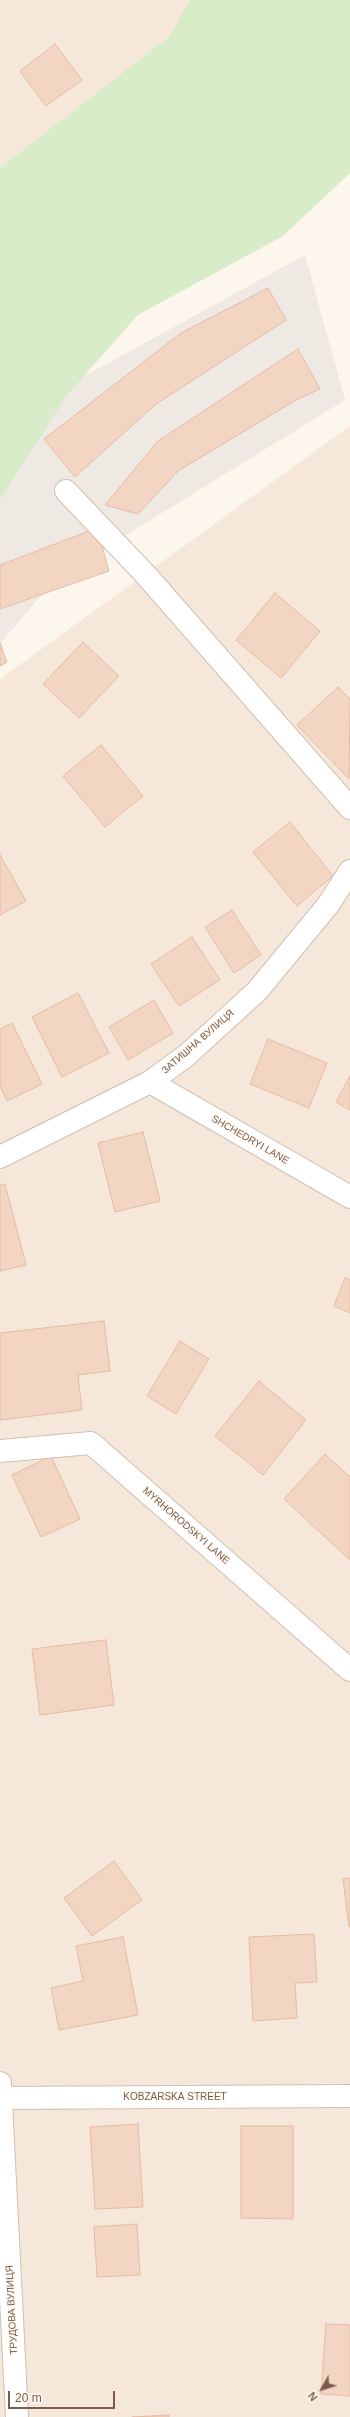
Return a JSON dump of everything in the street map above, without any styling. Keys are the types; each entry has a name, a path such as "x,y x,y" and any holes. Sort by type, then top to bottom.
{"street":[{"path":"66,491 145,574 350,808"},
{"name":"ЗАТИШНА ВУЛИЦЯ","path":"0,1157 150,1082 187,1054 257,991 328,905 350,871"},
{"name":"SHCHEDRYI LANE","path":"150,1082 350,1197"},
{"name":"MYRHORODSKYI LANE","path":"0,1451 91,1443 350,1670"},
{"name":"KOBZARSKA STREET","path":"1,2093 350,2096"},
{"name":"ТРУДОВА ВУЛИЦЯ","path":"1,2093 17,2417"}],"shaded area":[{"path":"0,0 223,0 0,215"},
{"path":"305,255 345,400 55,579 0,644 0,429 8,418"},
{"path":"350,426 350,2417 0,2417 0,679"}],"green space":[{"path":"190,0 350,0 350,173 283,236 138,315 67,395 0,500 0,168 170,36"}],"building":[{"path":"55,44 82,80 46,106 20,71"},
{"path":"268,288 286,320 156,404 75,477 44,439 181,333"},
{"path":"298,349 320,389 296,400 178,471 138,514 105,505 158,441"},
{"path":"97,528 109,571 0,609 0,565"},
{"path":"275,593 320,631 281,678 236,640"},
{"path":"83,642 119,676 79,718 43,684"},
{"path":"0,643 7,662 0,666"},
{"path":"338,687 350,699 349,779 297,725"},
{"path":"101,745 143,796 105,827 63,776"},
{"path":"290,822 333,876 297,906 253,852"},
{"path":"0,855 26,901 0,915"},
{"path":"232,910 261,955 234,973 205,927"},
{"path":"192,937 220,980 179,1006 151,964"},
{"path":"78,993 109,1053 62,1077 32,1017"},
{"path":"154,1000 173,1033 128,1060 109,1027"},
{"path":"12,1023 42,1084 7,1101 0,1086 0,1029"},
{"path":"268,1039 327,1063 309,1108 250,1084"},
{"path":"350,1076 350,1110 336,1102"},
{"path":"143,1132 160,1201 115,1212 98,1143"},
{"path":"5,1184 26,1265 0,1271 0,1185"},
{"path":"345,1278 350,1280 350,1313 334,1306"},
{"path":"104,1321 110,1371 78,1375 82,1410 0,1420 0,1333"},
{"path":"180,1341 209,1359 176,1414 147,1396"},
{"path":"259,1381 306,1420 263,1475 215,1436"},
{"path":"325,1454 350,1477 350,1560 284,1499"},
{"path":"51,1456 80,1519 41,1537 12,1475"},
{"path":"106,1640 114,1705 40,1715 32,1649"},
{"path":"114,1861 142,1900 92,1936 64,1898"},
{"path":"350,1878 350,1927 349,1927 343,1879"},
{"path":"314,1934 317,1982 295,1983 297,2018 253,2021 249,1937"},
{"path":"123,1937 138,2015 59,2030 51,1988 83,1981 76,1946"},
{"path":"138,2124 143,2207 95,2209 90,2127"},
{"path":"241,2126 293,2126 293,2219 241,2218"},
{"path":"137,2224 140,2275 97,2277 94,2227"},
{"path":"326,2324 350,2325 350,2396 321,2394"},
{"path":"169,2415 169,2417 132,2417"}]}
